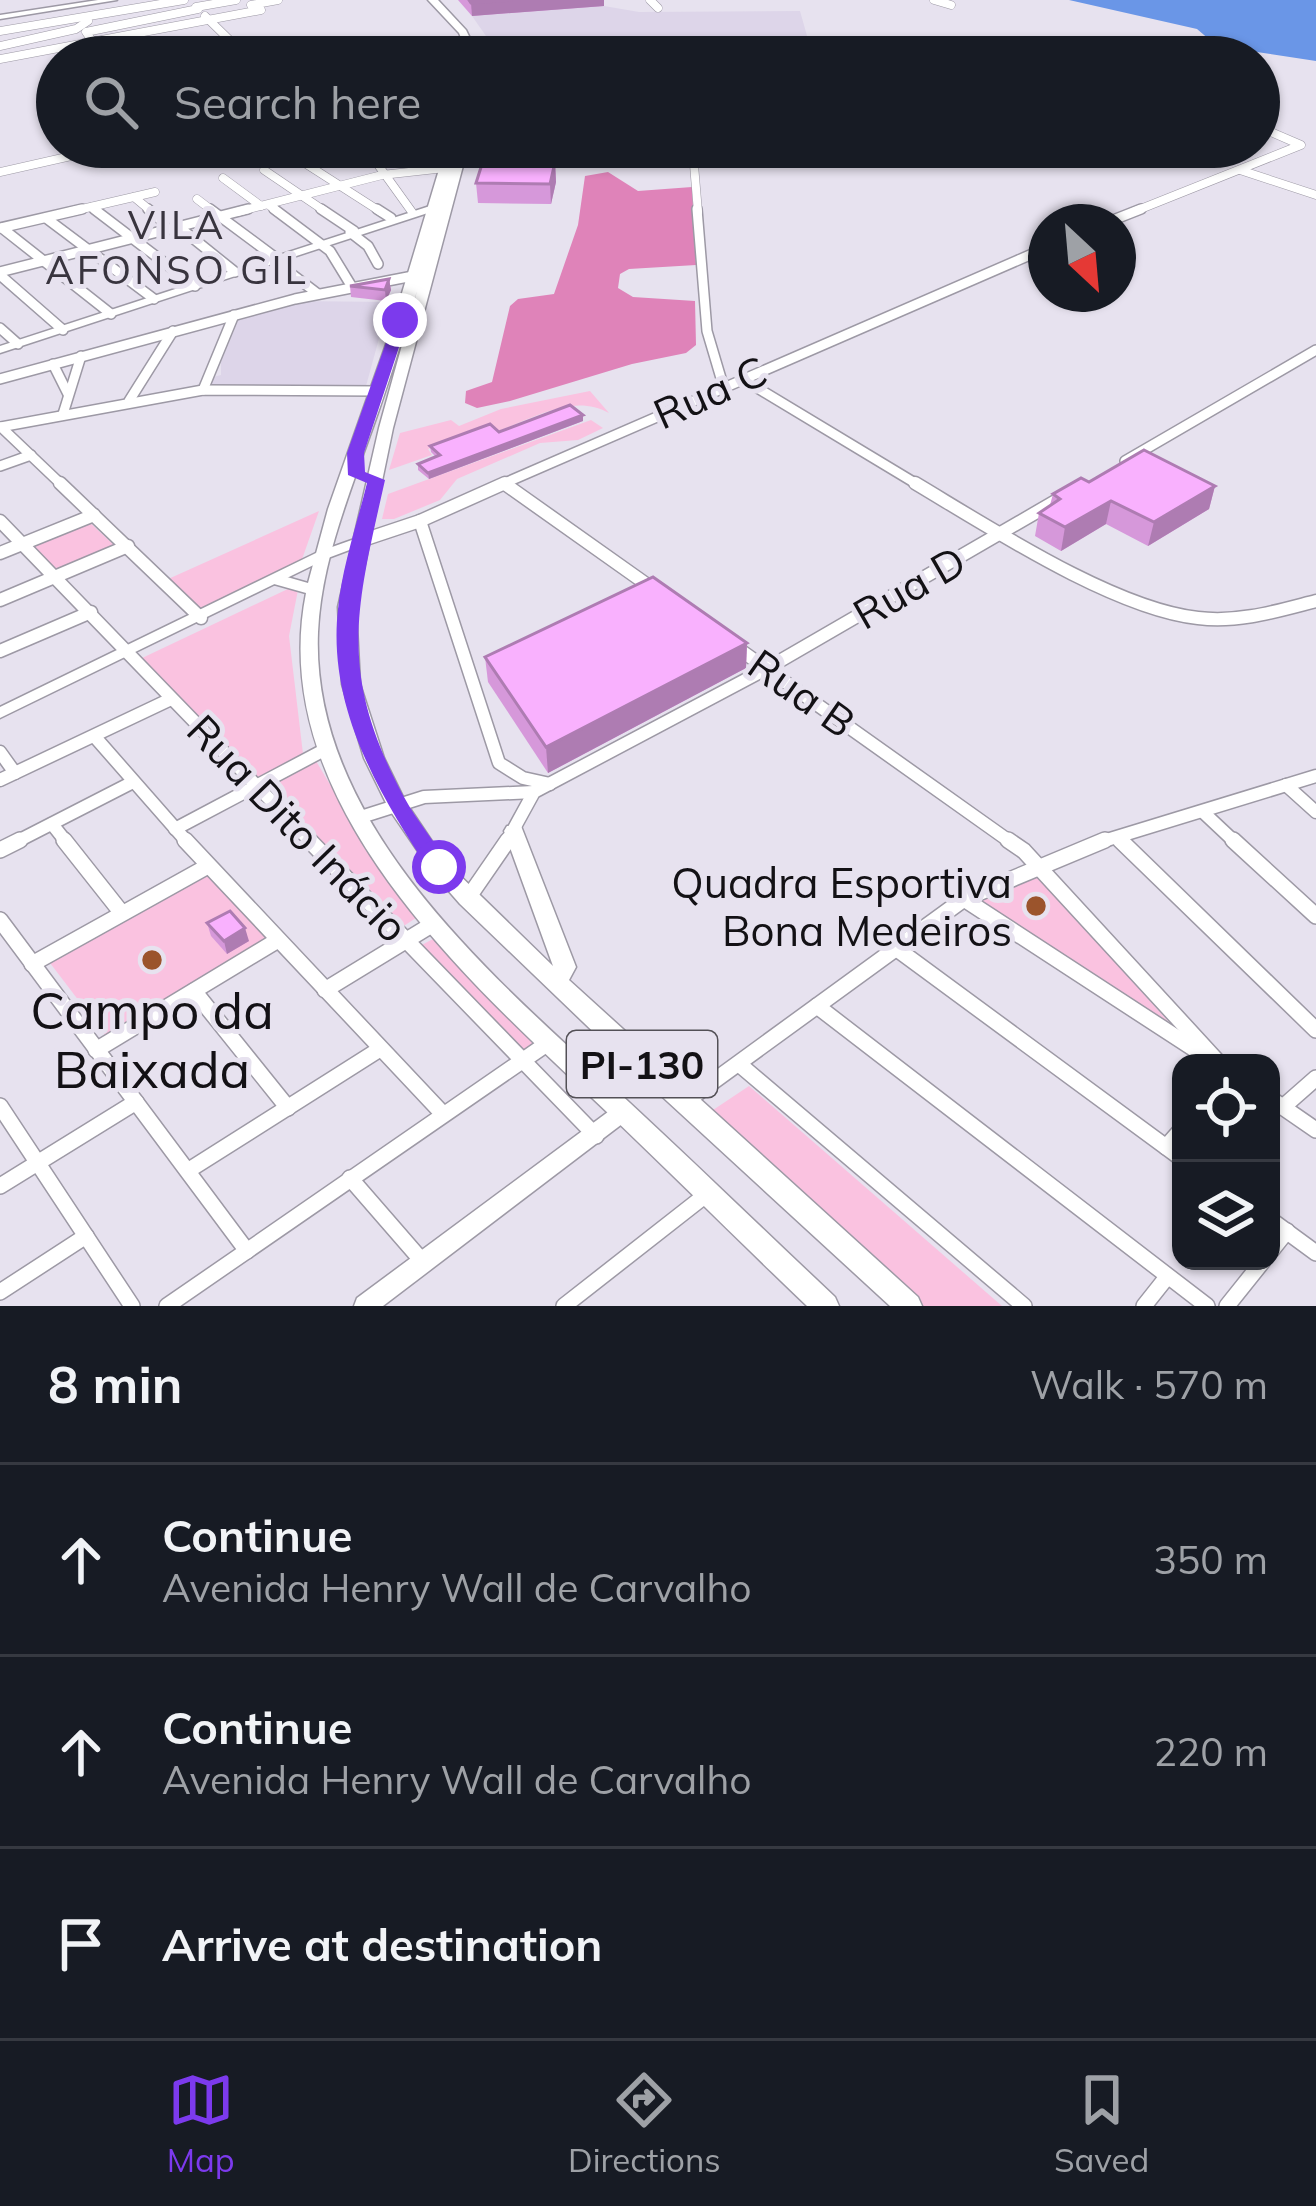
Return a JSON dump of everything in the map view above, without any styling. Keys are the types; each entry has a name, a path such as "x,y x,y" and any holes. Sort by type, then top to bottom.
{"main road":[{"path":"433,0 458,17 466,36"},
{"path":"447,0 471,36"},
{"name":"PI-130","path":"449,168 386,428 366,543 347,608 350,684 374,758 396,804 439,867 468,898 908,1306"},
{"name":"PI-130","path":"448,173 451,168"},
{"name":"PI-130","path":"440,208 413,276 416,292 315,564 310,692 326,749 405,890 433,924 548,1043 826,1306"},
{"path":"355,453 356,475 376,480"},
{"path":"280,580 314,590"},
{"path":"514,831 565,967 556,982"}],"street":[{"path":"93,5 113,0"},
{"path":"226,36 204,15 186,0 0,16 2,31 86,25 204,15 261,10"},
{"path":"204,15 236,0"},
{"path":"118,36 278,0"},
{"path":"650,0 658,8"},
{"path":"934,0 951,4"},
{"path":"91,36 86,25 93,5"},
{"path":"204,15 269,17"},
{"path":"41,36 86,25"},
{"path":"0,46 36,37"},
{"path":"0,59 36,52"},
{"path":"1280,136 1301,145 1280,153"},
{"path":"0,172 36,164"},
{"path":"314,168 392,218"},
{"path":"378,168 412,212"},
{"path":"694,168 704,273 703,327 723,385"},
{"path":"1136,211 1244,168"},
{"path":"264,170 352,231 378,265"},
{"path":"0,273 382,175 416,170 448,173"},
{"path":"1239,170 1316,196"},
{"path":"223,178 338,259 352,287"},
{"path":"1,228 154,192"},
{"path":"134,197 161,220"},
{"path":"197,199 318,294"},
{"path":"92,207 195,286"},
{"path":"0,350 392,218 440,208"},
{"path":"46,218 154,299"},
{"path":"178,227 235,272"},
{"path":"1,228 111,314"},
{"name":"Rua C","path":"366,543 1028,256"},
{"path":"0,273 63,330"},
{"path":"0,379 318,294 413,276"},
{"path":"203,390 234,315"},
{"path":"0,328 18,344"},
{"path":"129,401 173,331"},
{"path":"1119,465 1316,350"},
{"path":"63,414 81,356"},
{"path":"53,364 68,394"},
{"path":"741,378 1000,534 1115,593 1168,613 1251,618 1316,601"},
{"path":"2,424 203,390 378,391"},
{"path":"2,424 201,618"},
{"path":"0,466 31,455"},
{"path":"505,484 664,596"},
{"name":"Rua D","path":"534,793 766,668 1079,488"},
{"path":"0,553 94,515"},
{"name":"Rua Dito Inácio","path":"0,521 596,1136"},
{"path":"420,521 499,764 508,773 551,784"},
{"path":"0,713 366,543"},
{"path":"0,600 128,546"},
{"path":"0,651 91,612"},
{"name":"Rua B","path":"715,632 1000,832 1037,865 1210,1054"},
{"path":"0,780 171,698"},
{"path":"95,736 208,866 443,1114"},
{"path":"175,829 326,749"},
{"path":"0,752 15,773"},
{"path":"685,1103 964,899 1037,865 1316,776"},
{"path":"0,850 133,782"},
{"path":"1286,785 1316,812"},
{"path":"361,817 396,804 452,794 534,793 468,898"},
{"path":"1203,812 1316,916"},
{"path":"52,824 121,913"},
{"path":"1118,838 1316,1030"},
{"path":"32,964 208,866"},
{"path":"964,899 1204,1054"},
{"path":"0,920 247,1251"},
{"path":"326,990 433,924"},
{"path":"96,1050 278,940"},
{"path":"897,949 1172,1152"},
{"path":"194,991 288,1108"},
{"path":"817,1006 1207,1306"},
{"path":"167,1306 548,1043"},
{"path":"189,1171 380,1049"},
{"path":"739,1064 1024,1306"},
{"path":"1280,1101 1316,1078"},
{"path":"0,1186 136,1102"},
{"path":"1280,1105 1316,1130"},
{"path":"0,1106 132,1306"},
{"path":"364,1306 623,1112"},
{"path":"350,1178 423,1262"},
{"path":"564,1306 707,1194"},
{"path":"1280,1226 1316,1253"},
{"path":"0,1292 86,1236"},
{"path":"1228,1306 1256,1270"},
{"path":"1144,1306 1167,1277"}],"shaded area":[{"path":"604,6 639,12 800,11 807,36 486,36 472,16"},
{"path":"608,172 638,191 692,187 696,265 629,269 620,274 618,288 633,297 695,301 696,345 686,353 510,401 477,408 465,403 466,391 492,382 510,306 518,299 554,294 578,225 585,176"},
{"path":"295,301 389,302 366,386 209,386 213,377 221,375 221,362 241,314"},
{"path":"590,391 609,413 568,406 428,449 432,455 389,470 400,433 451,420 459,426 501,409"},
{"path":"591,420 603,428 578,440 540,443 457,479 440,500 394,519 382,519 388,494"},
{"path":"319,511 300,565 200,613 166,580"},
{"path":"88,521 116,547 57,572 31,547"},
{"path":"290,588 298,590 289,636 303,754 257,779 140,659"},
{"path":"316,761 390,885 416,918 402,927 264,788"},
{"path":"1032,870 1175,1029 977,899"},
{"path":"206,871 268,939 105,1035 47,959"},
{"path":"433,939 538,1043 521,1055 418,947"},
{"path":"749,1086 1002,1306 920,1306 704,1116"}],"water":[{"path":"1069,0 1316,0 1316,61 1280,56 1280,36 1205,36 1197,29"}],"building":[{"path":"481,168 554,168 550,184 476,183"},
{"path":"389,279 385,290 350,286"},
{"path":"570,405 583,415 428,473 418,464 440,455 430,446 490,424 499,432"},
{"path":"1144,450 1215,486 1154,522 1111,501 1065,527 1039,513 1060,499 1053,494 1081,478 1089,482"},
{"path":"653,577 747,643 546,747 485,657"},
{"path":"230,911 245,928 224,941 207,923"}],"place":[{"name":"Quadra Esportiva Bona Medeiros","path":"1036,906"},
{"name":"Campo da Baixada","path":"152,960"}],"district":[{"name":"VILA AFONSO GIL","path":"177,246"}],"route":[{"path":"400,320 355,453 356,475 376,480 347,608 346,651 354,702 374,758 396,804 439,867"}]}
